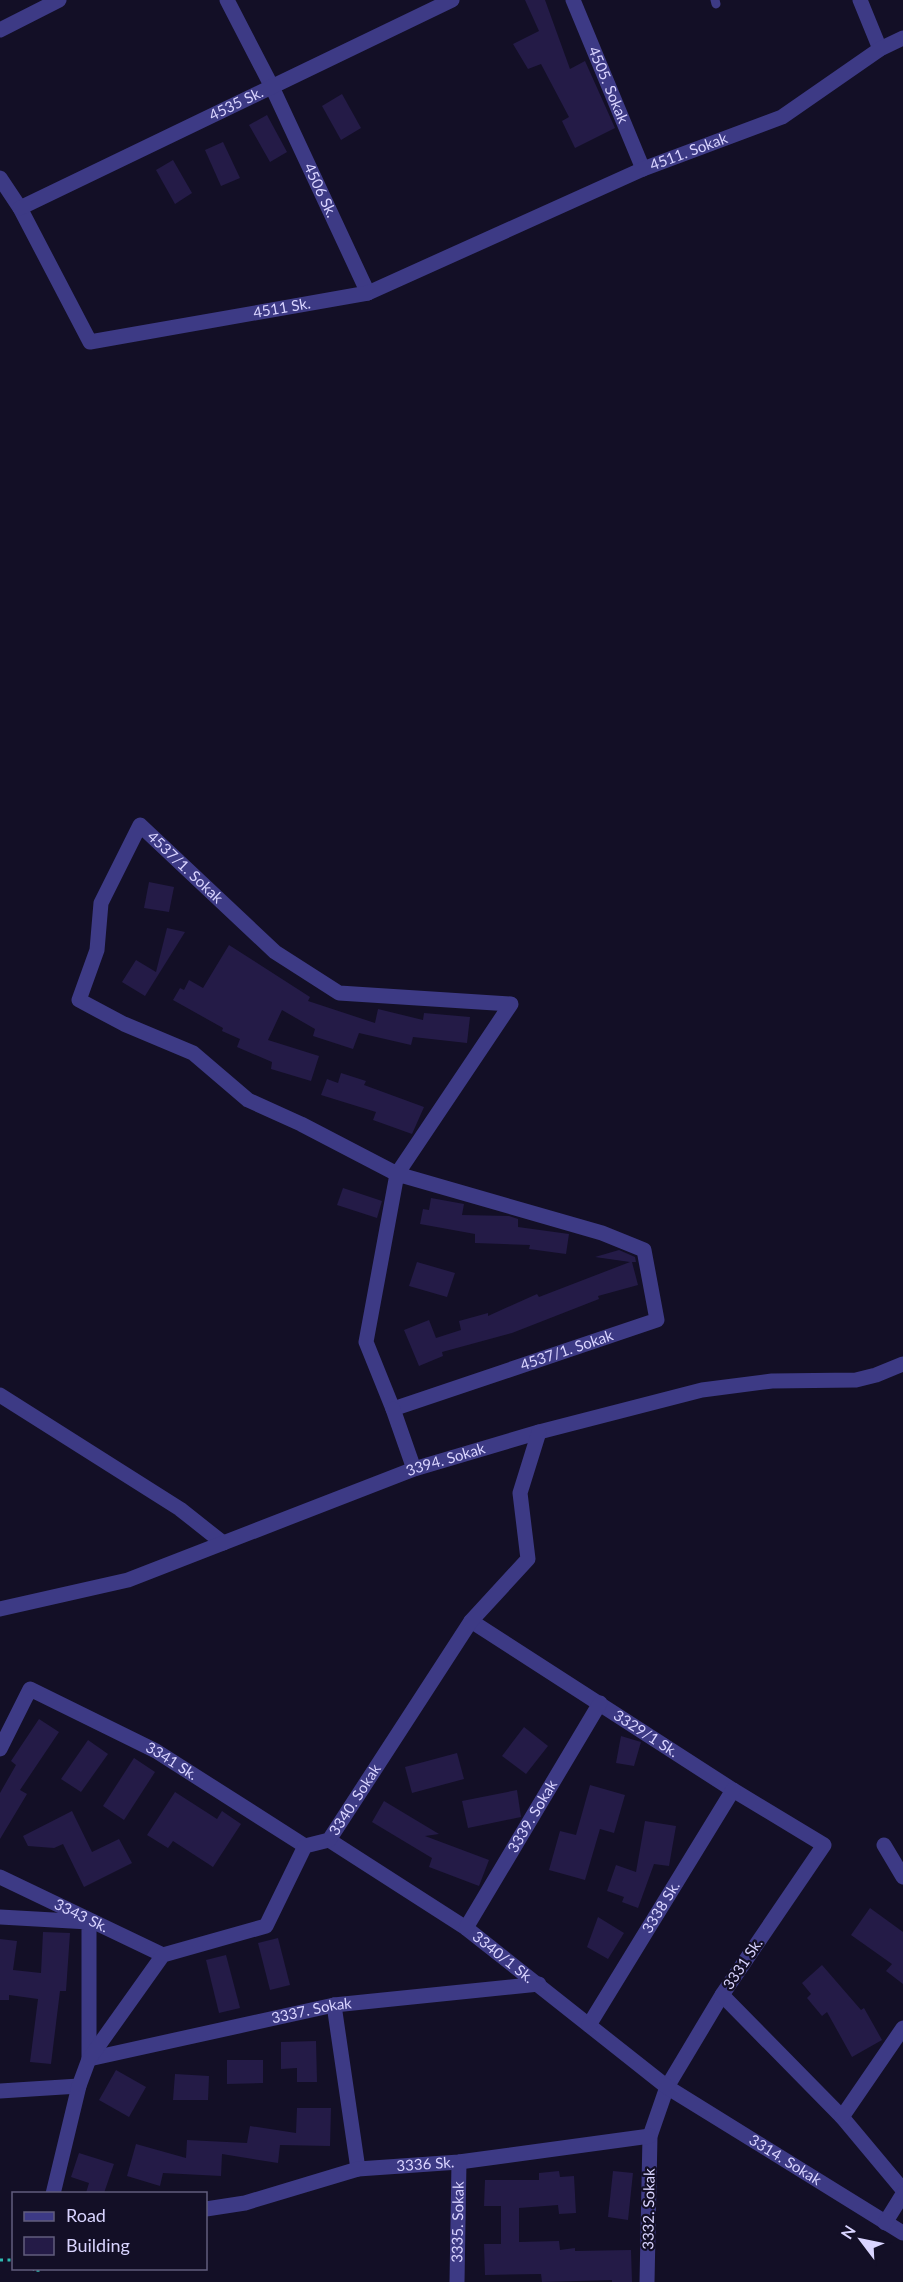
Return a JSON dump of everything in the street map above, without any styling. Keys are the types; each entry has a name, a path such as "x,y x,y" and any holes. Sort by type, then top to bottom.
{"street":[{"path":"0,30 59,0"},
{"name":"4506 Sk.","path":"227,0 272,87 369,293"},
{"name":"4535 Sk.","path":"20,208 452,0"},
{"name":"4505. Sokak","path":"573,0 644,169"},
{"path":"860,0 880,49"},
{"name":"4511. Sokak","path":"465,248 644,169 782,117 880,49 903,38"},
{"path":"0,178 20,208"},
{"name":"4511 Sk.","path":"20,208 90,342 369,293 465,248"},
{"name":"4537/1. Sokak","path":"397,1174 301,1124 248,1100 193,1053 124,1024 79,1000 97,950 101,903 140,825 275,952 339,993 511,1004 397,1174 366,1342 393,1409 657,1320 644,1250 592,1230 397,1174"},
{"name":"3394. Sokak","path":"0,1609 128,1580 414,1469 539,1432 702,1390 772,1381 856,1380 903,1364"},
{"path":"0,1395 180,1509 223,1543"},
{"path":"393,1409 414,1469"},
{"name":"3340. Sokak","path":"305,1846 329,1840 471,1621 528,1559 520,1493 539,1432"},
{"name":"3329/1 Sk.","path":"471,1621 733,1790 824,1845"},
{"name":"3341 Sk.","path":"0,1749 30,1689 156,1751 305,1846"},
{"name":"3339. Sokak","path":"466,1928 600,1703"},
{"name":"3338 Sk.","path":"589,2025 733,1790"},
{"name":"3340/1 Sk.","path":"329,1840 466,1928 667,2087"},
{"name":"3331 Sk.","path":"650,2136 667,2087 722,1995 824,1845"},
{"path":"884,1845 903,1878"},
{"path":"53,2192 79,2086 89,2059 163,1955 266,1926 305,1846"},
{"name":"3343 Sk.","path":"0,1877 89,1922 163,1955"},
{"path":"0,1917 89,1922 89,2059"},
{"name":"3337. Sokak","path":"89,2059 334,2005 539,1984"},
{"path":"722,1995 842,2118 903,2192 885,2223"},
{"path":"334,2005 358,2169"},
{"path":"842,2118 903,2028"},
{"path":"0,2091 79,2086"},
{"name":"3314. Sokak","path":"667,2087 903,2233"},
{"name":"3336 Sk.","path":"207,2209 245,2203 358,2169 459,2162 650,2136"},
{"name":"3332. Sokak","path":"647,2282 650,2136"},
{"name":"3335. Sokak","path":"457,2282 459,2162"}],"building":[{"path":"525,0 545,0 570,69 585,61 615,128 575,148 562,121 569,117 541,64 528,69 513,44 539,31"},
{"path":"342,94 361,128 341,140 322,106"},
{"path":"267,115 287,152 270,162 249,125"},
{"path":"223,142 240,178 221,186 205,150"},
{"path":"173,160 192,193 175,204 156,170"},
{"path":"149,882 174,887 169,912 144,908"},
{"path":"167,928 185,932 145,996 122,982 136,960 156,972"},
{"path":"229,945 310,997 308,1001 375,1023 378,1009 423,1020 424,1013 470,1017 467,1043 413,1037 411,1045 359,1033 353,1049 313,1036 315,1029 282,1010 268,1040 319,1056 311,1081 271,1069 272,1062 237,1047 240,1039 222,1031 223,1028 173,1000 180,988 184,990 189,980 203,988"},
{"path":"341,1073 366,1081 364,1085 424,1107 412,1134 373,1120 376,1112 321,1095 327,1079 338,1083"},
{"path":"343,1188 382,1201 377,1218 337,1205"},
{"path":"431,1198 464,1204 462,1215 509,1216 518,1219 518,1227 569,1234 566,1254 529,1249 530,1245 475,1243 475,1234 420,1224 423,1209 429,1210"},
{"path":"619,1250 635,1257 636,1262 632,1262 638,1285 598,1296 599,1299 512,1333 442,1352 443,1356 419,1366 404,1330 429,1320 436,1338 461,1330 459,1321 488,1313 488,1316 537,1294 539,1297 630,1262 595,1257"},
{"path":"417,1262 455,1273 447,1297 409,1286"},
{"path":"39,1719 59,1732 20,1790 27,1794 0,1839 0,1793 16,1765 11,1761"},
{"path":"524,1727 548,1746 526,1774 502,1756"},
{"path":"621,1736 641,1742 634,1766 616,1763"},
{"path":"88,1740 108,1754 81,1792 61,1779"},
{"path":"457,1753 464,1779 412,1793 405,1767"},
{"path":"134,1758 155,1772 124,1820 103,1806"},
{"path":"590,1785 625,1795 614,1833 600,1829 585,1880 549,1870 560,1831 576,1835"},
{"path":"517,1790 521,1817 468,1828 462,1801"},
{"path":"175,1792 217,1819 222,1811 241,1824 213,1867 173,1841 168,1848 147,1835"},
{"path":"384,1801 439,1834 425,1836 489,1860 479,1886 429,1867 432,1858 372,1822"},
{"path":"72,1811 92,1852 119,1839 132,1863 84,1887 63,1844 54,1848 28,1846 23,1836"},
{"path":"645,1821 676,1826 669,1866 654,1864 638,1908 622,1902 624,1897 607,1891 616,1865 636,1872"},
{"path":"870,1908 903,1932 903,1984 886,1971 892,1964 851,1935"},
{"path":"598,1917 624,1933 608,1959 587,1947"},
{"path":"43,1932 70,1933 66,1991 60,1991 51,2064 30,2062 38,1999 9,1995 9,2000 0,2000 0,1939 17,1941 13,1970 41,1973"},
{"path":"278,1938 290,1985 270,1990 258,1943"},
{"path":"226,1955 240,2008 219,2013 206,1960"},
{"path":"822,1965 861,2010 864,2008 882,2040 852,2057 827,2012 822,2016 807,1998 811,1994 802,1983"},
{"path":"316,2041 317,2082 297,2082 297,2068 281,2069 281,2042"},
{"path":"227,2060 263,2060 263,2083 227,2084"},
{"path":"116,2070 146,2087 129,2117 99,2100"},
{"path":"175,2074 209,2076 208,2100 173,2100"},
{"path":"297,2108 331,2108 330,2146 280,2145 278,2163 222,2154 221,2176 163,2173 160,2186 127,2176 136,2144 186,2158 187,2140 247,2143 250,2126 296,2133"},
{"path":"79,2153 114,2164 104,2192 86,2192 89,2183 71,2177"},
{"path":"559,2171 560,2177 574,2176 576,2213 559,2214 558,2205 519,2208 519,2242 559,2241 560,2250 575,2248 575,2251 631,2250 632,2282 612,2282 612,2280 542,2282 541,2274 485,2275 484,2244 501,2244 501,2206 484,2206 485,2180 539,2180 539,2173"},
{"path":"613,2171 633,2173 628,2220 608,2217"}]}
